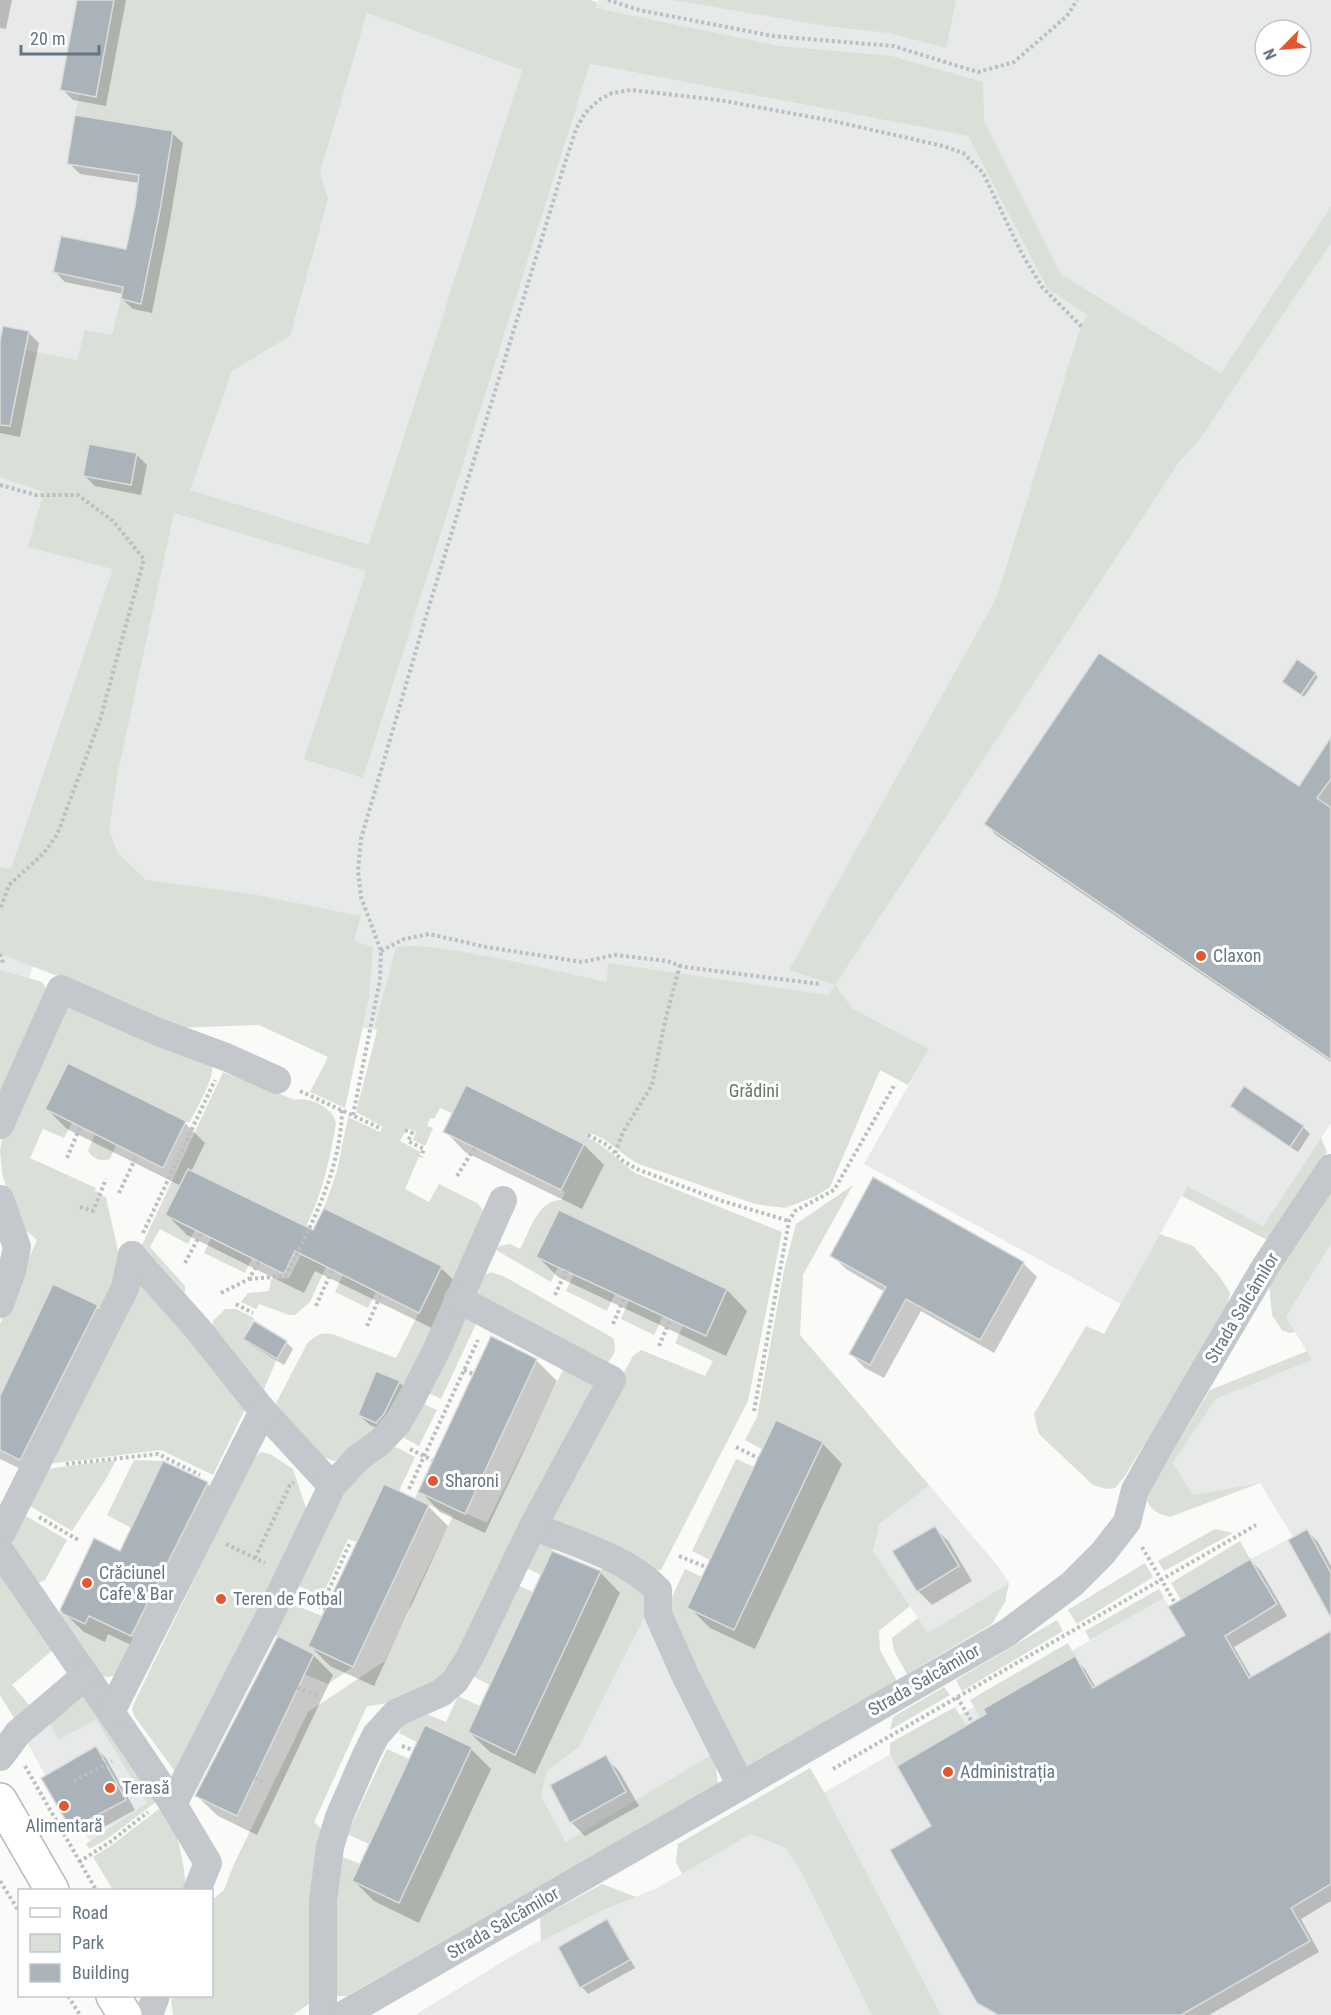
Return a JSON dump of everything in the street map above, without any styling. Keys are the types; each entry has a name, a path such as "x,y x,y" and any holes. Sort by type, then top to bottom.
{"main road":[{"path":"0,1800 51,1889"},
{"path":"114,1997 125,2015"}],"street":[{"path":"0,1125 61,989 158,1032 226,1057 278,1080"},
{"name":"Strada Salcâmilor","path":"343,2015 1007,1633 1072,1584 1103,1553 1127,1522 1136,1490 1158,1449 1265,1267 1331,1168"},
{"path":"0,1199 17,1247 12,1271 0,1304"},
{"path":"171,1801 268,1619 323,1477 358,1458 380,1442 397,1424 437,1349 503,1200"},
{"path":"132,1255 197,1328 263,1412 323,1477"},
{"path":"0,1536 125,1288 132,1255"},
{"path":"323,2015 323,1901 332,1839 342,1809 376,1735 388,1720 407,1707 441,1692 455,1681 471,1657 533,1526 612,1380 458,1299"},
{"path":"111,1712 263,1412"},
{"path":"533,1526 612,1559 643,1575 658,1590 658,1614 686,1677 741,1786"},
{"path":"0,1551 171,1801 208,1863 197,1889"},
{"path":"6,1749 18,1733 85,1676"},
{"path":"149,2015 155,1997"}],"path":[{"path":"609,0 639,10 773,36 893,46 978,72 1014,62 1067,15 1077,0"},
{"path":"353,1115 380,980 381,951 361,897 358,871 361,839 424,623 564,166 576,129 585,113 599,100 612,93 631,90 719,100 833,121 943,146 963,153 983,173 1022,254 1042,287 1083,328"},
{"path":"0,485 36,495 78,495 113,521 144,559 100,720 57,835 43,854 9,885 0,910"},
{"path":"381,951 404,939 429,934 486,947 582,962 615,955 820,984"},
{"path":"0,954 4,965"},
{"path":"615,1154 623,1132 652,1085 665,1021 680,965"},
{"path":"278,1080 382,1129"},
{"path":"754,1411 789,1221 795,1210 834,1190 895,1084"},
{"path":"132,1255 211,1089"},
{"path":"221,1293 249,1279 285,1276 324,1194 341,1132 342,1110"},
{"path":"67,1158 80,1127"},
{"path":"405,1130 412,1133 408,1141 424,1149 421,1157"},
{"path":"588,1135 607,1145 623,1161 637,1169 719,1200 789,1221"},
{"path":"458,1176 475,1147"},
{"path":"119,1193 136,1155"},
{"path":"80,1207 93,1211 106,1179"},
{"path":"185,1263 201,1233"},
{"path":"249,1279 259,1262"},
{"path":"316,1306 332,1270"},
{"path":"555,1295 566,1271"},
{"path":"367,1326 381,1294"},
{"path":"613,1324 624,1298"},
{"path":"236,1304 253,1313"},
{"path":"409,1489 489,1315"},
{"path":"659,1346 670,1320"},
{"path":"464,1370 473,1374"},
{"path":"736,1447 758,1458"},
{"path":"34,1468 158,1454 225,1487"},
{"path":"424,1456 432,1460"},
{"path":"255,1558 290,1485 323,1477"},
{"path":"16,1504 80,1541"},
{"path":"1127,1522 1175,1603"},
{"path":"833,1769 1256,1525"},
{"path":"224,1543 265,1564"},
{"path":"321,1608 350,1544"},
{"path":"679,1556 706,1567"},
{"path":"297,1688 317,1695"},
{"path":"6,1749 95,1889"},
{"path":"74,1781 136,1749"},
{"path":"255,1778 263,1782"},
{"path":"79,1862 171,1801"},
{"path":"0,1881 18,1910"},
{"path":"69,1997 80,2015"}],"shaded area":[{"path":"0,0 580,0 562,59 968,136 1047,288 1222,406 1331,243 1331,1123 1263,1227 1187,1186 1121,1304 864,1164 929,1049 852,1008 734,1134 476,1049 33,966 0,1057"},
{"path":"598,0 1331,0 1331,206 1221,373 1061,274 984,120 583,45"},
{"path":"1331,1244 1331,2015 415,2015 527,1947 601,1911 657,1888 1164,1598 1196,1653 1277,1605 1250,1559 1293,1537 1260,1483 1193,1495 1173,1463 1216,1399 1312,1360 1286,1317"},
{"path":"929,1485 997,1565 1009,1583 928,1633 873,1551 878,1526"},
{"path":"646,1614 714,1753 566,1842 541,1796 547,1771 579,1747"},
{"path":"96,1720 148,1803 90,1842 78,1821 69,1826 41,1778 45,1775 26,1740 48,1721"}],"green space":[{"path":"114,0 590,0 597,2 596,8 779,46 891,56 983,82 984,120 1061,274 1221,373 1331,206 1331,243 1200,439 1179,462 835,985 789,970 997,597 1079,332 1087,315 1047,288 968,136 590,64 363,778 304,759 366,571 174,513 117,776 109,831 118,853 146,880 252,894 361,916 354,941 373,947 369,998 345,1108 310,1092 328,1057 259,1025 174,1028 63,978 0,954 0,867 11,869 113,569 28,547 44,492 0,477 0,425 10,427 25,350 77,360 85,330 112,335 121,299 141,303 173,132 75,115 80,94 96,96","holes":["367,13 522,70 369,545 190,490 232,371 290,336 328,199 320,172"]},
{"path":"673,0 956,0 946,48 889,33 826,26"},
{"name":"Grădini","path":"410,946 464,952 607,982 608,963 828,995 835,985 852,1008 929,1049 908,1085 880,1070 830,1187 816,1196 785,1208 755,1204 639,1164 597,1136 590,1133 588,1138 635,1173 782,1232 748,1401 661,1570 655,1571 543,1521 633,1356 641,1350 705,1376 713,1361 675,1343 683,1326 706,1336 727,1289 559,1210 536,1257 558,1267 551,1282 496,1250 499,1246 510,1244 520,1249 541,1210 554,1201 562,1200 565,1192 561,1190 584,1144 467,1085 452,1113 440,1108 434,1119 430,1118 427,1126 433,1128 425,1146 413,1140 416,1132 407,1128 400,1141 421,1152 405,1189 429,1202 439,1184 477,1203 486,1214 394,1420 348,1456 334,1461 317,1455 274,1407 308,1342 319,1335 332,1334 396,1358 442,1267 324,1208 337,1171 348,1117 380,1132 383,1127 356,1112 377,1031 375,1025 396,948"},
{"path":"0,970 42,982 50,995 0,1106"},
{"path":"77,1007 212,1064 211,1077 189,1123 68,1063 45,1109 72,1123 64,1138 43,1129 30,1158 96,1188 95,1191 106,1197 120,1260 105,1310 53,1284 0,1396 0,1324 37,1240 23,1228 9,1197 2,1173 0,1151 3,1133 67,1008"},
{"path":"223,1072 295,1100 301,1099 320,1104 330,1112 336,1123 325,1176 306,1227 188,1169 165,1215 195,1230 188,1244 160,1229 150,1247 185,1286 185,1293 142,1245"},
{"path":"95,1134 116,1145 110,1159 98,1159 88,1151"},
{"path":"1321,1138 1327,1152 1271,1242 1182,1196 1187,1186 1263,1226"},
{"path":"1331,1182 1331,1244 1286,1317 1295,1332 1289,1333 1282,1330 1272,1315 1269,1284"},
{"path":"853,1185 803,1275 800,1335 929,1485 879,1525 873,1551 910,1606 879,1631 880,1650 897,1681 740,1772 666,1610 685,1569 702,1577 734,1630 822,1442 776,1420 762,1449 745,1440 757,1417 784,1270 796,1224"},
{"path":"1160,1234 1193,1246 1220,1277 1230,1293 1227,1307 1125,1476 1115,1488 1106,1489 1093,1485 1039,1434 1034,1414 1086,1326 1104,1334"},
{"path":"211,1238 252,1258 245,1273 204,1253"},
{"path":"301,1255 326,1267 310,1302 295,1315 259,1304 256,1309 241,1302 248,1293 269,1291 271,1279 289,1278"},
{"path":"491,1272 503,1276 613,1338 615,1348 611,1358 606,1363 475,1297 485,1275"},
{"path":"574,1274 615,1294 607,1311 566,1291"},
{"path":"343,1275 376,1292 368,1308 335,1292"},
{"path":"143,1277 249,1401 213,1475 161,1450 48,1464"},
{"path":"629,1300 663,1316 654,1335 621,1319"},
{"path":"225,1309 236,1309 254,1318 243,1339 277,1359 261,1396 211,1326"},
{"path":"461,1317 476,1324 441,1399 426,1392"},
{"path":"1307,1351 1312,1360 1216,1399 1173,1463 1193,1495 1260,1483 1170,1517 1153,1510 1147,1501 1149,1491 1210,1390"},
{"path":"565,1366 588,1381 596,1391 455,1668 402,1698 367,1706 314,1822 326,1833 310,2003 293,2015 173,2015 172,1997 213,1997 213,1899 224,1890 234,1864 308,1712 385,1661 409,1612 411,1602 453,1516 415,1498 418,1492 487,1523"},
{"path":"421,1403 437,1410 419,1446 404,1438"},
{"path":"396,1447 415,1457 399,1491 384,1484 356,1542 348,1539 322,1597 295,1584 339,1488 366,1461"},
{"path":"260,1452 270,1454 293,1469 308,1514 179,1777 132,1710 250,1464"},
{"path":"736,1459 754,1467 710,1560 692,1551"},
{"path":"116,1460 72,1531 28,1505 46,1469"},
{"path":"134,1460 163,1461 131,1528 107,1515"},
{"path":"24,1515 67,1540 45,1580 38,1583 13,1552 14,1538"},
{"path":"1215,1529 1233,1533 1164,1571 1158,1561"},
{"path":"537,1537 555,1545 541,1575 524,1567"},
{"path":"1240,1541 1250,1559 1181,1600 1171,1583"},
{"path":"1145,1563 1153,1577 1077,1624 1068,1610"},
{"path":"603,1567 647,1592 646,1614 579,1747 547,1771 541,1796 566,1842 714,1753 718,1784 347,1996 336,1996 335,1854 360,1864 352,1881 399,1903 472,1748 425,1725 417,1742 399,1733 403,1725 424,1713 446,1722 458,1696 480,1706 468,1732 515,1754"},
{"path":"0,1568 54,1649 12,1685 31,1707 17,1723 0,1695"},
{"path":"1009,1583 1005,1602 992,1624 907,1674 894,1651 892,1638 918,1618 928,1633"},
{"path":"515,1584 533,1592 490,1685 472,1676"},
{"path":"1159,1589 1164,1598 1090,1640 1085,1631"},
{"path":"285,1601 322,1616 308,1646 353,1667 328,1684 304,1674 313,1654 270,1633"},
{"path":"59,1612 85,1624 89,1616 136,1639 117,1674 109,1677 101,1676 57,1617"},
{"path":"1057,1620 1063,1631 962,1691 956,1680"},
{"path":"1068,1643 1075,1656 983,1709 986,1714 980,1717 970,1700"},
{"path":"944,1687 950,1695 890,1730 893,1717"},
{"path":"84,1689 160,1799 107,1839 89,1849 86,1844 147,1803 96,1720 59,1739 48,1721"},
{"path":"955,1707 966,1726 897,1766 890,1753 890,1743"},
{"path":"387,1749 409,1759 369,1844 347,1834"},
{"path":"810,1768 941,2015 872,2015 801,1871 786,1848 751,1834 682,1874 676,1862 678,1844"},
{"path":"159,1809 169,1818 176,1834 183,1865 185,1889 112,1889 93,1857"},
{"path":"602,1884 636,1897 601,1911 541,1941 540,1918"}],"building":[{"path":"77,0 114,0 96,97 60,90"},
{"path":"75,115 173,131 141,304 121,299 123,287 53,272 61,236 126,249 135,206 139,175 67,164"},
{"path":"3,326 29,331 10,426 0,425 0,341"},
{"path":"89,444 137,453 131,485 83,476"},
{"path":"1099,653 1299,786 1331,737 1331,779 1317,798 1331,808 1331,1060 984,824"},
{"path":"1297,659 1316,673 1301,695 1282,682"},
{"path":"68,1063 186,1121 163,1168 45,1109"},
{"path":"466,1085 584,1144 561,1190 443,1132"},
{"path":"1244,1086 1304,1126 1290,1147 1230,1106"},
{"path":"188,1169 313,1230 324,1208 442,1266 419,1313 295,1251 284,1274 165,1215"},
{"path":"873,1177 1024,1262 980,1340 906,1299 870,1365 849,1354 886,1287 830,1256"},
{"path":"559,1210 727,1289 706,1336 536,1257"},
{"path":"53,1284 98,1305 20,1460 0,1450 0,1396"},
{"path":"254,1321 287,1341 277,1359 243,1339"},
{"path":"491,1336 537,1359 465,1514 418,1492"},
{"path":"376,1371 400,1381 384,1414 376,1423 358,1415"},
{"path":"776,1420 823,1442 734,1630 687,1608"},
{"path":"163,1461 208,1482 131,1636 89,1616 85,1624 63,1614 60,1610 94,1538 120,1551"},
{"path":"384,1484 429,1505 353,1667 308,1646"},
{"path":"935,1526 959,1566 917,1592 892,1551"},
{"path":"1307,1529 1331,1573 1331,1618 1288,1540"},
{"path":"552,1551 601,1571 515,1755 468,1732"},
{"path":"1250,1559 1277,1604 1225,1636 1249,1678 1331,1631 1331,1884 1291,1908 1310,1941 1181,2015 998,2015 977,2003 890,1850 931,1826 897,1766 986,1714 983,1709 1075,1656 1093,1688 1185,1635 1168,1607"},
{"path":"278,1636 314,1654 237,1816 195,1796"},
{"path":"425,1725 472,1747 399,1903 352,1881"},
{"path":"96,1746 126,1800 80,1824 78,1821 69,1826 41,1778"},
{"path":"606,1755 626,1792 570,1823 550,1785"},
{"path":"607,1919 630,1960 580,1988 558,1947"}],"place":[{"name":"Claxon","path":"1201,956"},
{"name":"Sharoni","path":"433,1481"},
{"name":"Crăciunel Cafe & Bar","path":"87,1583"},
{"name":"Teren de Fotbal","path":"221,1599"},
{"name":"Administrația","path":"948,1772"},
{"name":"Terasă","path":"110,1788"},
{"name":"Alimentară","path":"64,1806"}]}
